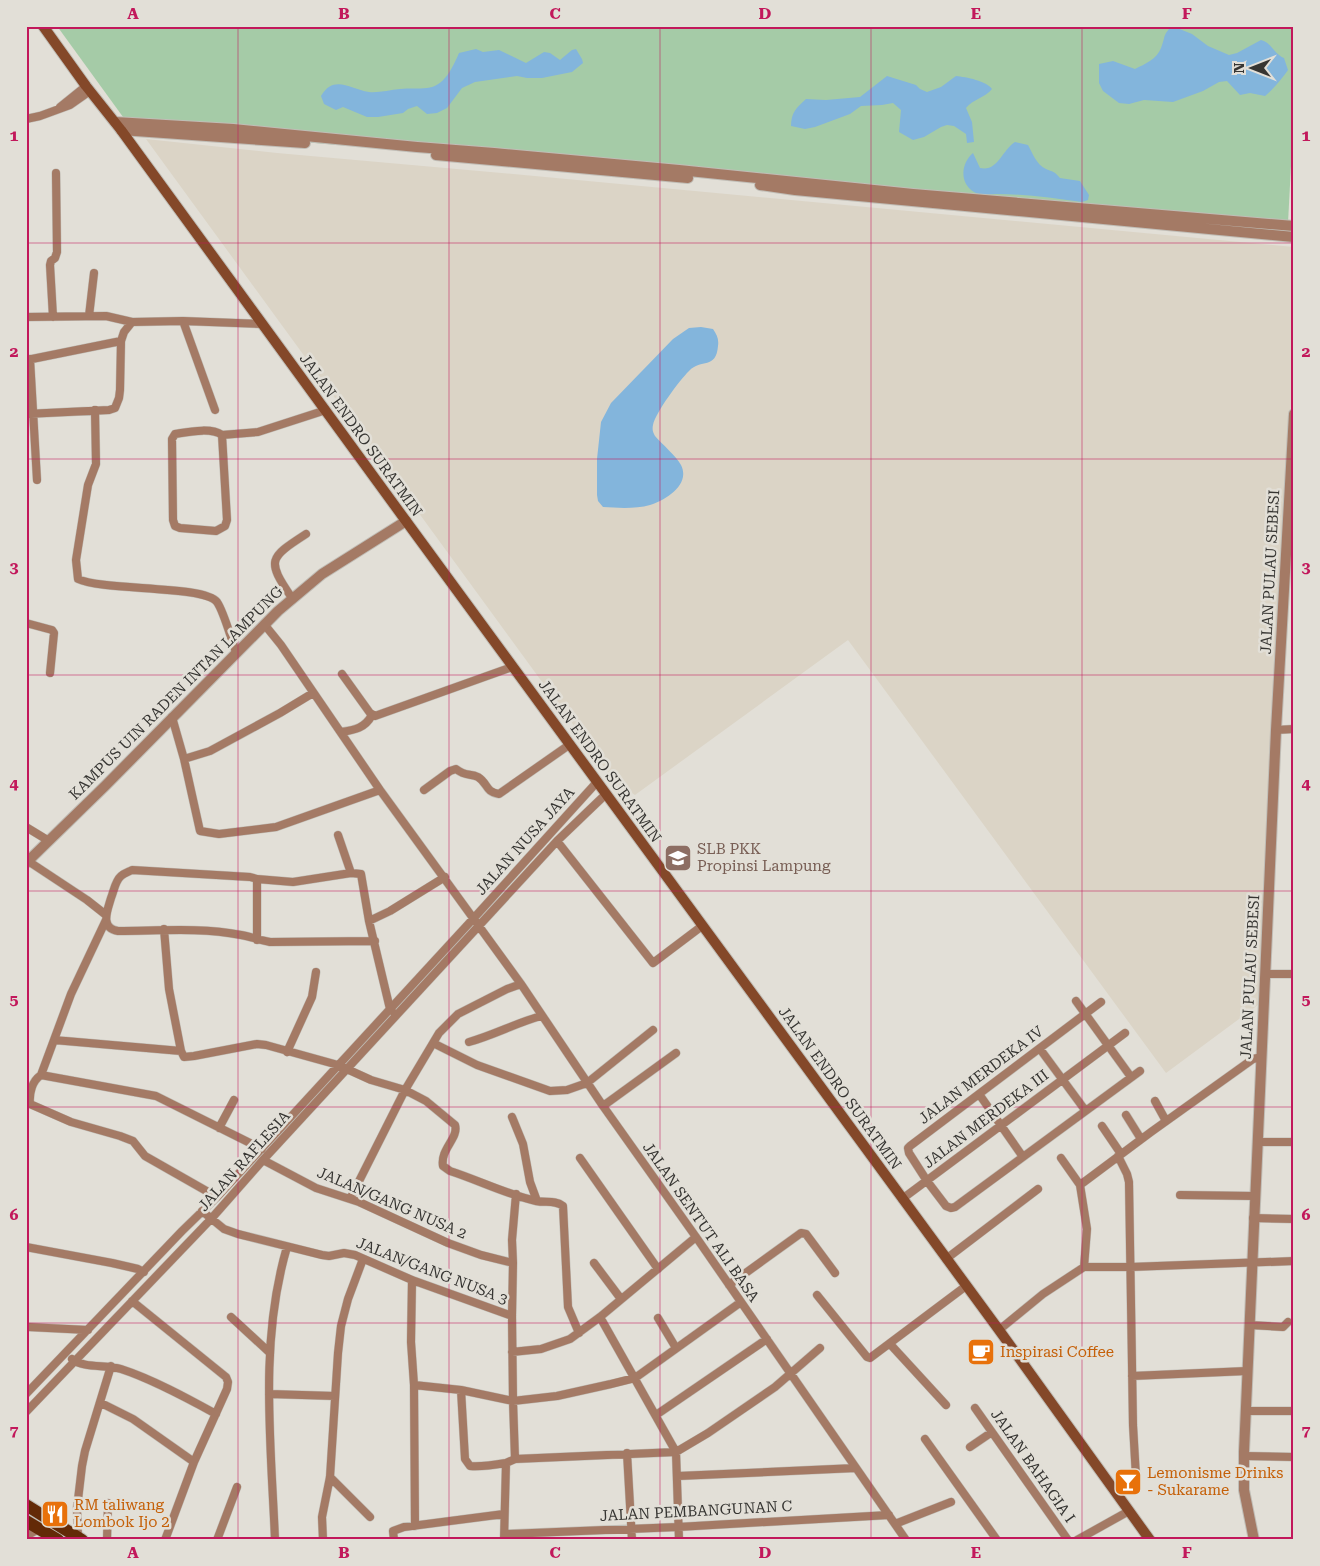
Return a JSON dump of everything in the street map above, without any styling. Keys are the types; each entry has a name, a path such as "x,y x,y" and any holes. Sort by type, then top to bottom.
{"main road":[{"name":"JALAN ENDRO SURATMIN","path":"43,26 326,410 1149,1539"},
{"path":"26,1505 80,1539"},
{"path":"26,1521 58,1540"}],"street":[{"path":"26,119 59,109 88,88"},
{"path":"118,126 233,129 679,170 913,194 1294,226"},
{"path":"118,126 533,165 730,181 795,190 1294,237"},
{"path":"53,317 50,265 57,252 56,173"},
{"path":"89,316 94,273"},
{"path":"26,317 106,316 132,322 262,324"},
{"path":"30,414 112,410 117,404 120,390 120,341 132,322"},
{"path":"183,322 215,410"},
{"path":"37,480 30,414 28,360 120,341"},
{"path":"95,410 96,464 89,478 76,560 78,579 210,596 217,602 236,652"},
{"path":"222,435 227,520 225,526 216,531 175,526 173,520 173,436 187,432 212,431 222,435 258,432 326,410"},
{"name":"JALAN PULAU SEBESI","path":"1254,1540 1245,1498 1244,1456 1247,1371 1276,730 1294,414"},
{"name":"KAMPUS UIN RADEN INTAN LAMPUNG","path":"27,862 292,598 322,574 406,522"},
{"path":"292,598 279,579 275,568 275,561 279,552 306,534"},
{"path":"26,623 48,628 54,633 50,673"},
{"name":"JALAN SENTUT ALI BASA","path":"264,624 281,645 380,790 521,984 587,1083 906,1540"},
{"path":"372,715 375,716 512,667"},
{"path":"342,674 372,715"},
{"path":"184,760 210,751 313,693"},
{"path":"341,732 363,727 368,724 372,715"},
{"path":"172,717 200,831 205,833 218,834 276,827 380,790"},
{"path":"1276,730 1294,730"},
{"path":"424,790 450,771 456,769 463,775 478,777 492,793 499,794 569,745"},
{"name":"JALAN NUSA JAYA","path":"474,919 597,782"},
{"name":"JALAN NUSA JAYA","path":"480,926 557,841 606,794"},
{"path":"26,827 49,840"},
{"path":"338,835 351,873"},
{"path":"557,841 653,963 702,926"},
{"path":"27,862 87,900 106,917 108,926 112,930 164,929 242,935 270,942 375,941"},
{"path":"217,1197 145,1156 133,1141 71,1122 30,1104 34,1081 41,1076 72,994 106,917 120,876 132,870 250,877 293,882 351,873 361,874 369,921 393,1012"},
{"path":"369,921 390,911 445,877"},
{"path":"257,879 257,940"},
{"name":"JALAN RAFLESIA","path":"26,1394 132,1301 249,1169 262,1149 393,1012 474,919"},
{"name":"JALAN RAFLESIA","path":"393,1012 480,926"},
{"path":"164,929 170,989 181,1051 184,1057 257,1044 266,1045 342,1067 371,1080 405,1090 426,1101 456,1125 455,1133 442,1159 443,1166 516,1194 537,1201 559,1203 563,1206 568,1307 580,1333"},
{"path":"287,1052 312,997 316,972"},
{"path":"1266,974 1294,974"},
{"path":"350,1199 405,1090 433,1043 449,1022 458,1014 507,988 521,984"},
{"path":"1076,1001 1131,1077"},
{"name":"JALAN MERDEKA IV","path":"927,1181 909,1153 908,1147 1101,1002"},
{"path":"469,1042 541,1016"},
{"path":"433,1043 477,1065 550,1092 567,1090 587,1083 653,1030"},
{"name":"JALAN MERDEKA III","path":"902,1199 1125,1034"},
{"path":"54,1040 181,1051"},
{"path":"1040,1049 1085,1110"},
{"path":"603,1106 676,1053"},
{"path":"1080,1185 1166,1121 1253,1060 1262,1057"},
{"name":"JALAN RAFLESIA","path":"26,1412 88,1330 144,1272 207,1215 217,1197 249,1169 264,1160 342,1067"},
{"path":"927,1181 946,1206 953,1208 1140,1071"},
{"path":"41,1076 147,1094 161,1099 262,1149"},
{"path":"979,1094 1023,1156"},
{"path":"219,1128 234,1100"},
{"path":"1155,1101 1166,1121"},
{"path":"1126,1115 1141,1139"},
{"path":"512,1117 523,1144 530,1182 537,1201"},
{"path":"1102,1126 1120,1155 1128,1178 1136,1479 1115,1492"},
{"path":"1258,1142 1294,1142"},
{"path":"580,1158 658,1269"},
{"path":"1061,1158 1080,1185 1087,1228 1084,1266"},
{"name":"JALAN/GANG NUSA 2","path":"264,1160 316,1188 350,1199 448,1243 480,1255 513,1263"},
{"path":"946,1259 1038,1189"},
{"path":"516,1194 512,1240 512,1352 516,1459"},
{"path":"1180,1195 1255,1196"},
{"name":"JALAN/GANG NUSA 3","path":"207,1215 224,1229 238,1234 329,1256 348,1253 412,1280 512,1316"},
{"path":"1253,1218 1294,1219"},
{"path":"729,1284 801,1233 806,1234 835,1273"},
{"path":"512,1352 541,1349 558,1344 580,1333 696,1237"},
{"path":"26,1247 112,1263 144,1272"},
{"path":"275,1540 269,1352 276,1292 287,1247"},
{"path":"323,1540 322,1517 330,1477 341,1326 348,1298 363,1260"},
{"path":"998,1330 1043,1294 1084,1266 1294,1261"},
{"path":"594,1263 621,1299"},
{"path":"412,1280 411,1342 414,1386 415,1526"},
{"path":"817,1295 869,1358 872,1358 966,1286"},
{"path":"132,1301 226,1377 228,1386 194,1462 165,1540"},
{"path":"414,1386 460,1390 513,1401 569,1394 635,1378 741,1302"},
{"path":"231,1317 269,1352"},
{"path":"600,1317 676,1452 678,1540"},
{"path":"658,1318 676,1348"},
{"path":"1249,1325 1283,1327 1288,1322"},
{"path":"28,1327 88,1330"},
{"path":"656,1415 766,1339"},
{"path":"890,1344 946,1405"},
{"path":"460,1390 464,1459 470,1466 489,1466 516,1459 676,1452 708,1433 791,1374 820,1348"},
{"path":"70,1356 79,1363 111,1366 143,1378 216,1414"},
{"path":"80,1539 77,1508 82,1466 111,1366"},
{"path":"1132,1376 1247,1371"},
{"path":"269,1394 336,1396"},
{"path":"101,1403 133,1419 194,1462"},
{"name":"JALAN BAHAGIA I","path":"975,1408 1068,1540"},
{"path":"1246,1411 1294,1411"},
{"path":"970,1447 992,1432"},
{"path":"925,1439 996,1540"},
{"path":"627,1453 632,1540"},
{"path":"1244,1456 1294,1457"},
{"path":"505,1537 506,1463"},
{"path":"678,1476 856,1468"},
{"path":"330,1477 370,1517"},
{"path":"217,1540 237,1487"},
{"path":"895,1524 951,1502"},
{"path":"107,1540 108,1503"},
{"path":"1077,1540 1129,1511"},
{"path":"394,1540 393,1531 415,1526 504,1514"},
{"name":"JALAN PEMBANGUNAN C","path":"505,1537 889,1515"},
{"path":"26,1536 39,1530"},
{"path":"1149,1539 1157,1540"}],"shaded area":[{"path":"146,139 277,153 1294,247 1294,344 1262,1002 1166,1073 848,640 635,795 632,793 626,797"}],"green space":[{"path":"57,26 1294,26 1294,108 1288,223 131,128"}],"water":[{"path":"1172,26 1192,34 1208,46 1229,55 1237,53 1261,40 1265,41 1284,58 1288,70 1265,96 1250,93 1240,95 1227,81 1219,82 1203,91 1173,102 1144,100 1129,104 1119,103 1103,91 1099,83 1099,64 1113,61 1135,69 1143,65 1157,55 1165,34"},
{"path":"476,49 483,52 499,50 526,63 544,52 550,53 560,60 576,49 583,63 572,72 542,78 517,76 475,82 462,88 447,108 437,113 427,114 417,106 403,113 367,117 343,107 336,110 324,104 321,96 326,89 337,84 369,92 433,87 447,75 459,53"},
{"path":"887,76 916,85 927,92 941,87 956,76 976,80 989,86 992,89 989,92 966,108 972,122 974,142 967,143 966,134 954,126 947,125 924,137 913,140 899,132 901,110 893,103 861,106 850,114 815,127 805,129 791,126 795,111 806,99 826,100 860,97"},
{"path":"1015,142 1028,145 1040,164 1060,178 1080,181 1089,195 1088,200 1082,202 1029,195 982,194 976,193 969,188 963,173 966,162 973,153 980,168 991,167 996,164"},
{"path":"689,328 713,329 718,341 717,353 711,361 698,365 689,371 663,405 653,427 655,436 681,465 683,472 680,485 663,499 650,505 633,508 603,507 598,501 597,495 597,459 601,422 611,403 673,339"}],"place":[{"name":"SLB PKK Propinsi Lampung","path":"678,858"},
{"name":"Inspirasi Coffee","path":"981,1352"},
{"name":"Lemonisme Drinks - Sukarame","path":"1128,1482"},
{"name":"RM taliwang Lombok Ijo 2","path":"55,1514"}]}
